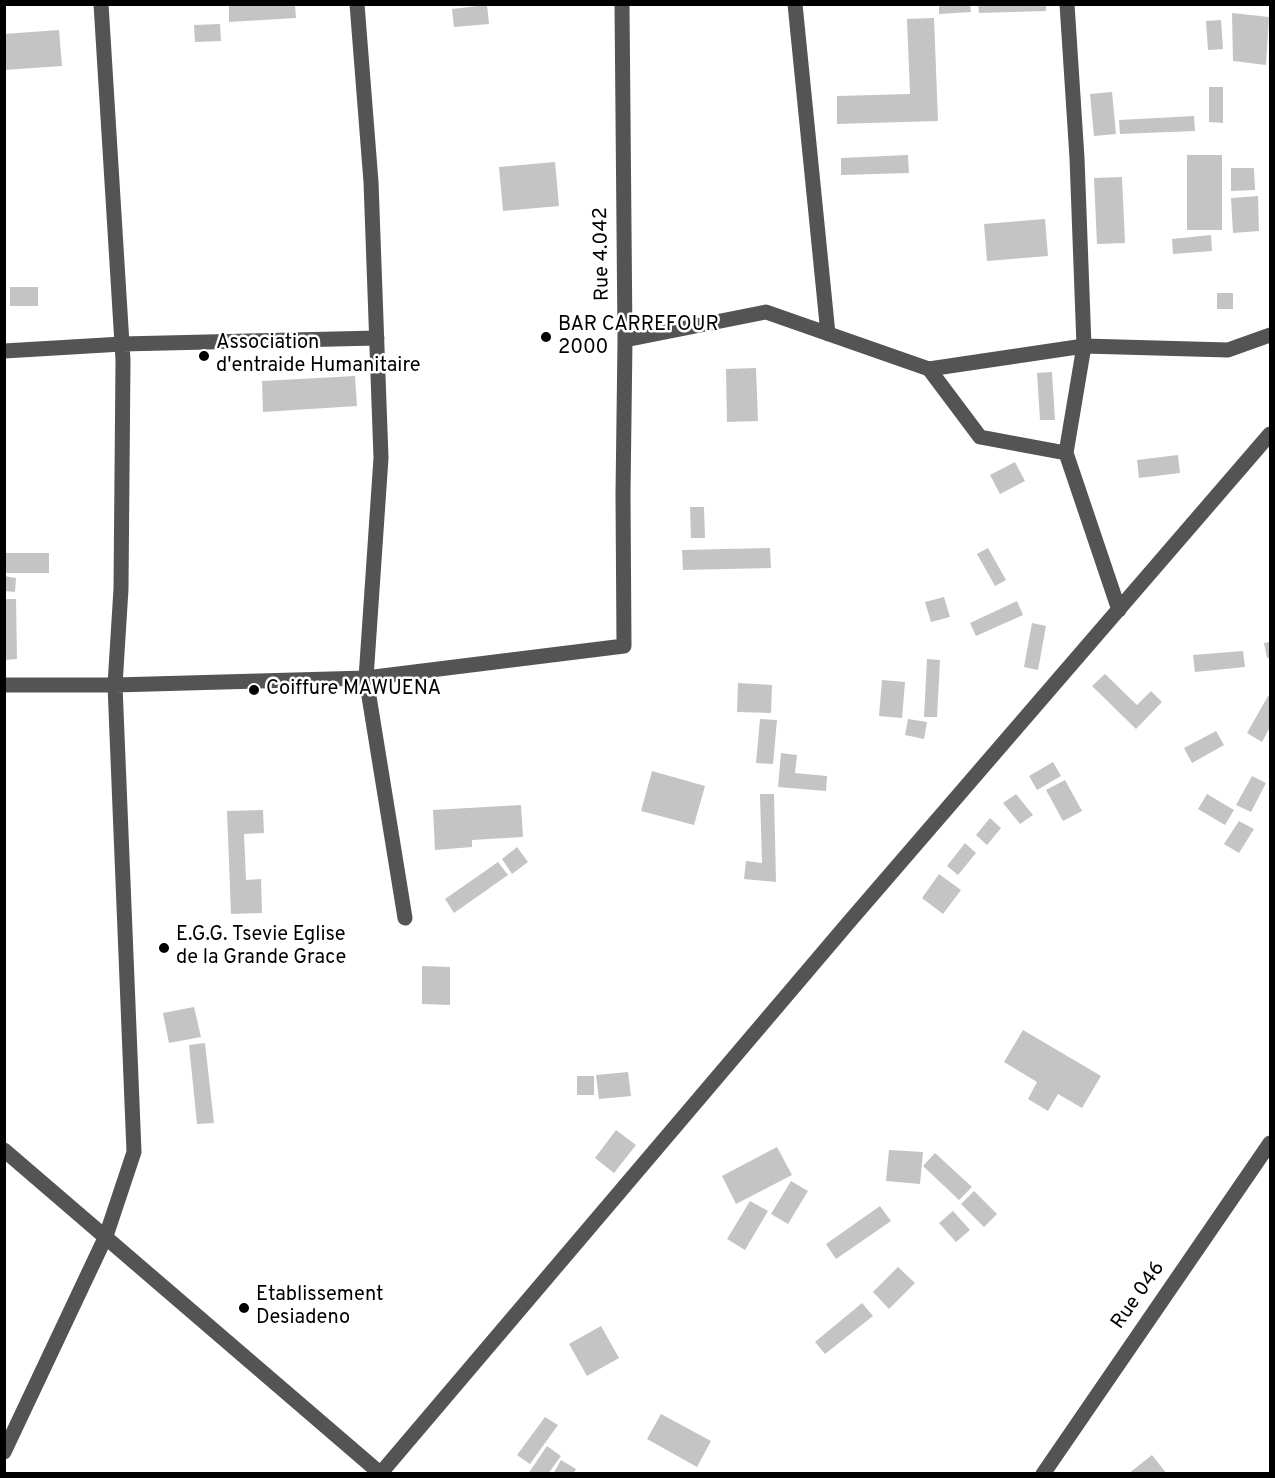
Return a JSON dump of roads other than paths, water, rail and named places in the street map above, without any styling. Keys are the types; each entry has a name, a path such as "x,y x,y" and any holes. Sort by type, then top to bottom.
{"street":[{"path":"4,1452 106,1236 134,1152 115,685 121,589 122,344 101,4"},
{"path":"357,4 370,182 381,458 366,678 405,918"},
{"name":"Rue 4.042","path":"366,678 624,646 625,340 622,4"},
{"path":"795,4 828,334"},
{"path":"1067,4 1077,158 1084,345 1066,453 1119,610"},
{"path":"625,340 766,312 929,369 1084,345 1228,350 1270,335"},
{"path":"4,351 122,344 377,338"},
{"path":"929,369 980,437 1066,453"},
{"path":"4,1150 381,1473 834,940 1270,434"},
{"path":"4,685 115,685 366,678"},
{"name":"Rue 046","path":"1043,1473 1270,1143"}],"place":[{"name":"BAR CARREFOUR 2000","path":"546,337"},
{"name":"Association d'entraide Humanitaire","path":"204,356"},
{"name":"Coiffure MAWUENA","path":"254,690"},
{"name":"E.G.G. Tsevie Eglise de la Grande Grace","path":"164,948"},
{"name":"Etablissement Desiadeno","path":"244,1308"}]}
